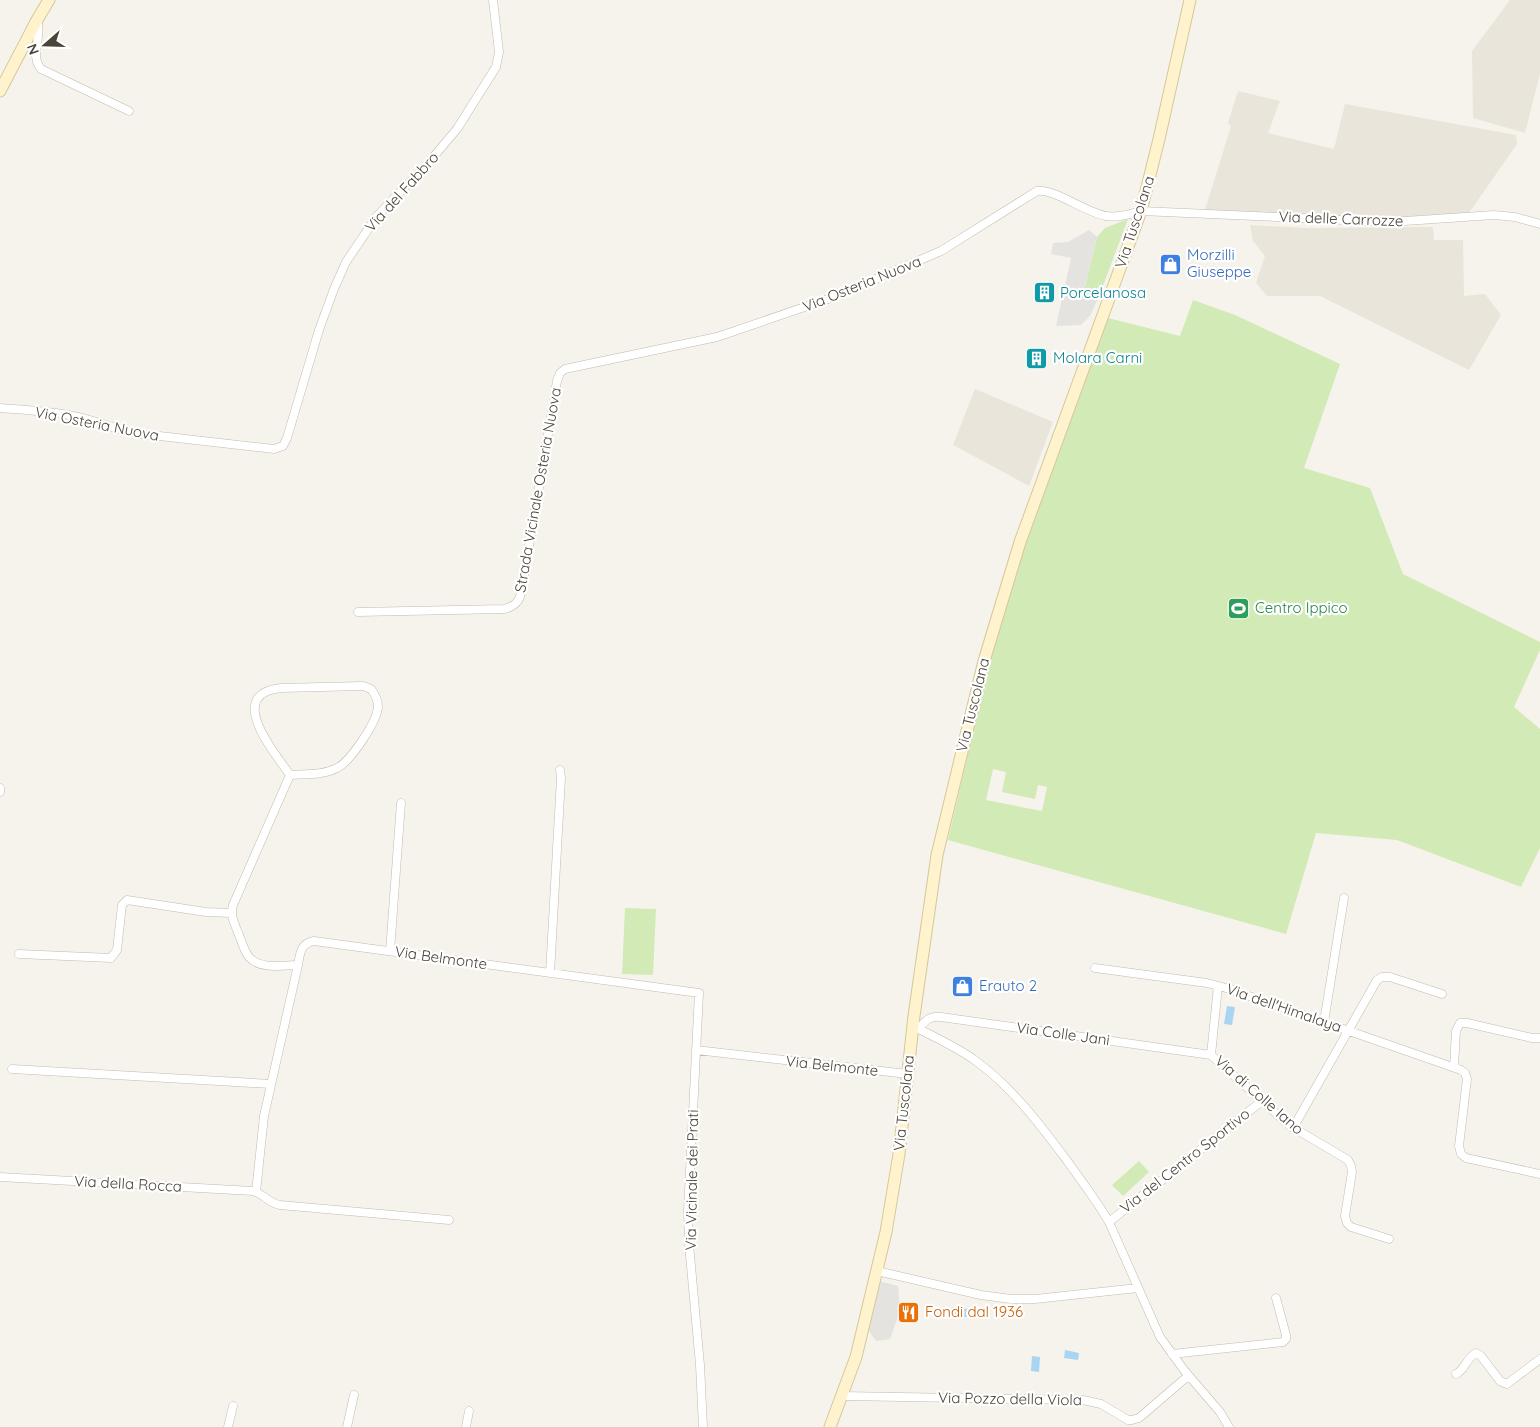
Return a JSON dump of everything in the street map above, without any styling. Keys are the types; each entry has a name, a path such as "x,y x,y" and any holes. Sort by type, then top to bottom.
{"main road":[{"path":"0,91 49,0"},
{"name":"Via Tuscolana","path":"830,1427 858,1349 877,1271 895,1183 937,855 984,661 1020,542 1141,211 1158,146 1190,0"}],"street":[{"name":"Via del Fabbro","path":"283,446 319,330 336,283 346,262 363,234 377,216 425,166 457,128 497,64 499,48 493,0"},
{"path":"37,20 40,30 36,57 41,69 129,111"},
{"name":"Via Osteria Nuova","path":"565,369 717,337 831,298 941,251 1037,191 1046,191 1103,216 1116,217 1141,211"},
{"name":"Via delle Carrozze","path":"1141,211 1390,222 1494,215 1515,217 1540,224"},
{"name":"Strada Vicinale Osteria Nuova","path":"358,612 502,609 512,607 518,601 521,593 557,381 560,373 565,369"},
{"name":"Via Osteria Nuova","path":"0,408 65,415 88,420 120,431 142,434 274,448 283,446"},
{"path":"363,686 371,689 376,698 377,711 364,738 348,760 340,767 331,771 290,775 258,726 255,711 260,698 269,691 281,688 363,686"},
{"path":"550,973 560,770"},
{"path":"256,1192 263,1120 298,965 264,965 254,961 247,954 231,913 232,905 290,775"},
{"path":"390,952 401,803"},
{"path":"1324,1022 1344,898"},
{"path":"19,954 111,958 117,950 122,904 127,900 206,912 231,913"},
{"name":"Via Belmonte","path":"298,965 302,947 312,942 699,993"},
{"name":"Via dell'Himalaya","path":"1095,968 1218,986 1462,1070 1466,1075 1467,1084 1459,1146 1461,1154 1466,1158 1540,1174"},
{"path":"1293,1128 1375,982 1382,977 1392,977 1442,994"},
{"name":"Via di Colle Iano","path":"1218,986 1211,1055 1293,1128 1346,1158 1350,1163 1352,1174 1346,1216 1348,1225 1389,1239"},
{"name":"Via Vicinale dei Prati","path":"699,993 688,1219 703,1427"},
{"name":"Via Colle Jani","path":"916,1027 930,1017 941,1017 1211,1055"},
{"path":"1454,1067 1456,1031 1460,1024 1467,1022 1532,1038 1540,1038"},
{"path":"916,1027 970,1057 988,1070 1044,1130 1109,1222 1155,1327 1188,1376 1216,1408 1229,1427"},
{"name":"Via Belmonte","path":"696,1050 908,1074"},
{"path":"12,1069 271,1084"},
{"name":"Via del Centro Sportivo","path":"1109,1222 1262,1101"},
{"name":"Via della Rocca","path":"0,1177 256,1192 269,1202 280,1206 449,1220"},
{"path":"877,1271 981,1295 1011,1299 1035,1299 1138,1288"},
{"path":"1172,1354 1283,1342 1286,1339 1286,1334 1276,1298"},
{"path":"1456,1374 1461,1372 1472,1355 1476,1353 1500,1381 1508,1384 1540,1359"},
{"name":"Via Pozzo della Viola","path":"842,1396 1083,1400 1099,1403 1125,1419 1132,1420 1139,1418 1188,1376"},
{"path":"347,1427 354,1395"},
{"path":"228,1427 233,1406"},
{"path":"466,1427 469,1411"}],"shaded area":[{"path":"1510,0 1540,0 1540,74 1525,133 1473,118 1472,51"},
{"path":"1238,91 1280,101 1268,133 1334,149 1345,104 1516,135 1517,144 1469,213 1408,219 1205,210 1231,126 1228,123"},
{"path":"1250,225 1305,228 1433,227 1434,240 1463,240 1464,296 1485,294 1501,315 1469,370 1320,296 1267,296 1256,283 1265,256 1253,241"},
{"path":"1089,230 1097,237 1083,294 1098,299 1090,316 1081,325 1056,326 1071,258 1051,254 1053,243 1068,242"},
{"path":"975,389 1053,422 1029,486 953,445"},
{"path":"879,1281 898,1286 900,1311 890,1339 876,1341 867,1328"}],"green space":[{"path":"1128,219 1098,299 1083,295 1097,237 1105,228"},
{"name":"Centro Ippico","path":"1193,300 1235,315 1340,364 1304,468 1370,488 1403,574 1540,642 1540,650 1514,707 1540,729 1540,848 1521,887 1397,840 1316,833 1286,934 948,840 988,666 1024,547 1108,318 1180,336","holes":["993,769 1006,772 1002,792 1035,799 1038,785 1047,787 1042,811 986,800"]},
{"path":"625,908 656,909 653,975 622,974"},
{"path":"1139,1161 1149,1172 1123,1196 1112,1185"}],"water":[{"path":"1227,1006 1235,1007 1232,1025 1224,1024"},
{"path":"952,1307 968,1309 967,1317 951,1317"},
{"path":"1065,1350 1079,1353 1078,1360 1064,1358"},
{"path":"1032,1356 1040,1357 1039,1372 1031,1371"}],"place":[{"name":"Morzilli Giuseppe","path":"1171,264"},
{"name":"Porcelanosa","path":"1044,293"},
{"name":"Molara Carni","path":"1037,358"},
{"name":"Centro Ippico","path":"1239,608"},
{"name":"Erauto 2","path":"963,986"},
{"name":"Fondi dal 1936","path":"909,1312"}]}
